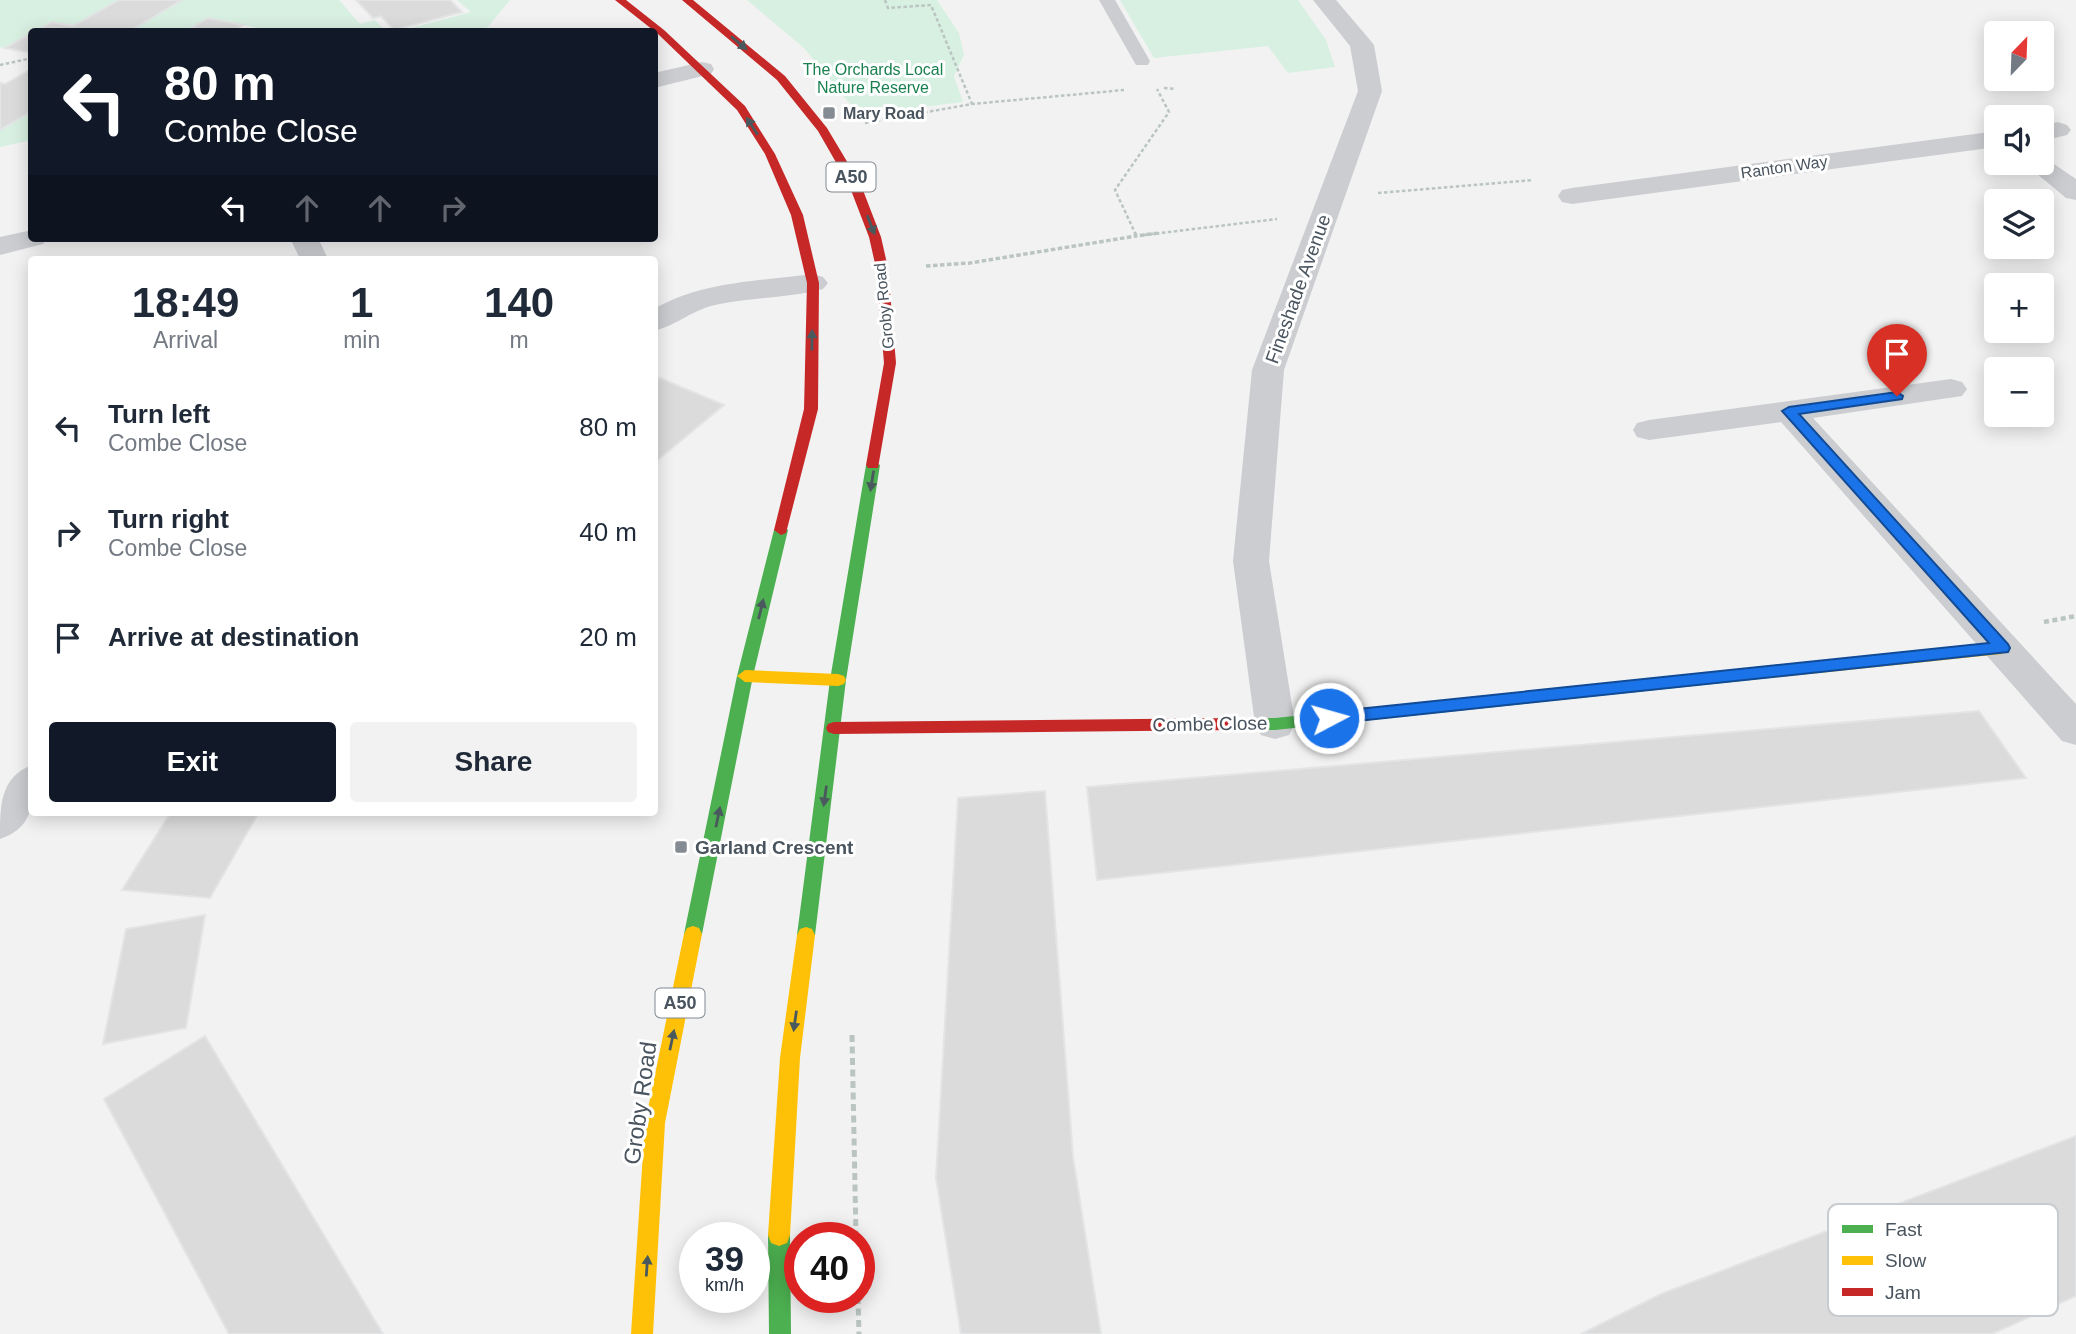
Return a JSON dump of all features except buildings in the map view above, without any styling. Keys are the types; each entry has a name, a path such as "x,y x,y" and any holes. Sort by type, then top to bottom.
{"main road":[{"name":"Groby Road","path":"620,0 656,28"},
{"name":"Groby Road","path":"687,0 781,78 823,130 855,185 880,257 890,363 838,680 790,1058 778,1258 780,1334"},
{"name":"Groby Road","path":"642,1334 655,1123 745,676 811,409 813,283 797,215 770,154 741,108 658,30"},
{"name":"Combe Close","path":"834,728 1275,724 2002,648"},
{"path":"745,676 838,680"}],"street":[{"name":"Fineshade Avenue","path":"1275,724 1251,561 1268,370 1370,91 1362,45 1324,0"},
{"path":"658,80 702,69"},
{"name":"Ranton Way","path":"1572,196 1984,141"},
{"path":"2053,175 2076,192"},
{"path":"0,246 28,239"},
{"path":"658,320 684,304 720,295 813,283"},
{"path":"1649,430 1951,389"},
{"path":"1789,411 2076,730"},
{"path":"0,822 28,786"}],"lane":[{"path":"1107,0 1142,61"}],"path":[{"path":"885,0 888,8 931,5 972,104"},
{"path":"0,65 28,59"},
{"path":"1136,236 1115,190 1169,112 1142,61"},
{"path":"864,123 972,104 1110,91"},
{"path":"917,267 971,263 1328,205 1553,178 1572,196"},
{"path":"858,1313 859,1334"}],"green space":[{"path":"0,0 119,0 73,26 51,22 40,28 28,28 28,35 5,48 0,47"},
{"path":"182,0 339,0 360,24 375,20 383,28 259,28 208,18 190,28 135,28"},
{"path":"457,0 510,0 488,27 411,28 471,12"},
{"name":"The Orchards Local Nature Reserve","path":"747,0 937,0 959,33 964,55 954,76 963,102 859,115 804,48"},
{"path":"1120,0 1298,0 1326,40 1335,67 1288,73 1268,46 1154,58"},
{"path":"28,113 28,141 0,147 0,130"}],"traffic: fast":[{"path":"806,935 838,680 873,465"},
{"path":"693,934 745,676 781,530"},
{"path":"1237,724 1275,724 1770,672"},
{"path":"779,1235 780,1334"}],"traffic: slow":[{"path":"1770,672 2002,648"},
{"path":"745,676 838,680"},
{"path":"642,1334 655,1123 693,934"},
{"path":"779,1235 790,1058 806,935"}],"traffic: jam":[{"path":"620,0 656,28"},
{"path":"687,0 781,78 823,130 855,185 875,237 882,268 890,363 873,465"},
{"path":"658,30 741,108 770,154 797,215 813,283 811,409 781,530"},
{"path":"834,728 1237,724"}],"place":[{"name":"Mary Road","path":"829,113"},
{"name":"Garland Crescent","path":"681,847"}],"route":[{"path":"1329,718 2002,648 1789,411 1897,396"}]}
